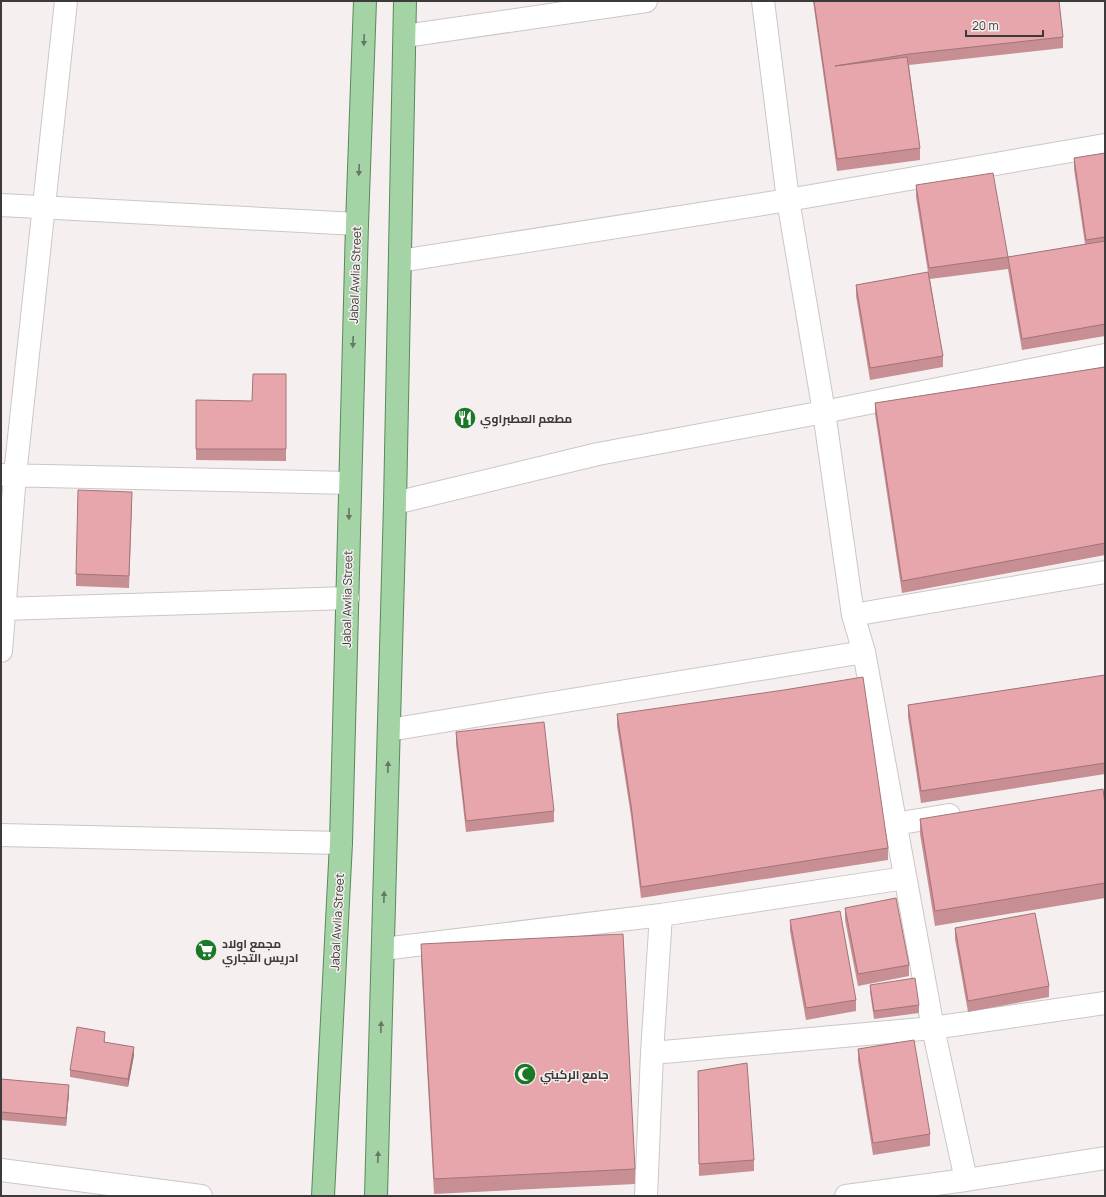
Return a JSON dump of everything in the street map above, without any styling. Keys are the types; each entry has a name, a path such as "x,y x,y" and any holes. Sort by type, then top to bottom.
{"main road":[{"name":"Jabal Awlia Street","path":"323,1196 341,843 357,224 365,1"},
{"path":"376,1196 395,503 405,1"}],"street":[{"path":"1,651 8,475 45,208 66,1"},
{"path":"404,36 646,1"},
{"path":"763,1 788,200 824,412 853,615 864,652 904,878 933,1028 966,1180"},
{"path":"400,261 788,200 1105,145"},
{"path":"1,205 357,224"},
{"path":"395,503 598,454 824,412 1105,355"},
{"path":"8,475 350,483"},
{"path":"853,615 1105,572"},
{"path":"3,609 348,598"},
{"path":"389,730 864,652"},
{"path":"895,824 965,812"},
{"path":"1,835 341,843"},
{"path":"383,949 661,915 904,878"},
{"path":"646,1196 652,1053 661,915"},
{"path":"652,1053 933,1028 1105,1003"},
{"path":"846,1196 966,1180 1105,1158"},
{"path":"1,1170 201,1196"}],"building":[{"path":"814,1 1059,1 1063,37 909,54 835,66 907,57 920,148 837,159"},
{"path":"1105,153 1105,237 1086,240 1074,158"},
{"path":"993,173 1008,257 929,268 916,185"},
{"path":"1105,241 1105,324 1022,339 1008,257"},
{"path":"928,272 943,356 870,368 856,285"},
{"path":"1105,367 1105,543 902,581 875,403"},
{"path":"253,374 286,374 286,449 196,449 196,400 252,401"},
{"path":"78,490 132,492 129,576 76,574"},
{"path":"1105,675 1105,763 921,791 908,705"},
{"path":"863,677 888,848 641,887 631,805 617,714"},
{"path":"544,722 554,811 466,821 456,732"},
{"path":"1103,789 1105,804 1105,883 935,911 920,819"},
{"path":"896,898 909,965 858,974 845,908"},
{"path":"840,911 856,1000 806,1008 790,920"},
{"path":"1035,913 1049,986 968,1001 955,928"},
{"path":"623,934 635,1169 434,1179 421,944"},
{"path":"915,978 919,1005 874,1011 870,985"},
{"path":"77,1027 105,1032 104,1042 134,1047 128,1079 70,1070"},
{"path":"914,1040 930,1134 873,1143 858,1049"},
{"path":"747,1063 754,1160 699,1164 698,1071"},
{"path":"1,1079 69,1085 66,1118 1,1112"}],"place":[{"name":"مطعم العطبراوي","path":"465,418"},
{"name":"مجمع اولاد ادريس التجاري","path":"206,950"},
{"name":"جامع الركيني","path":"525,1074"}]}
